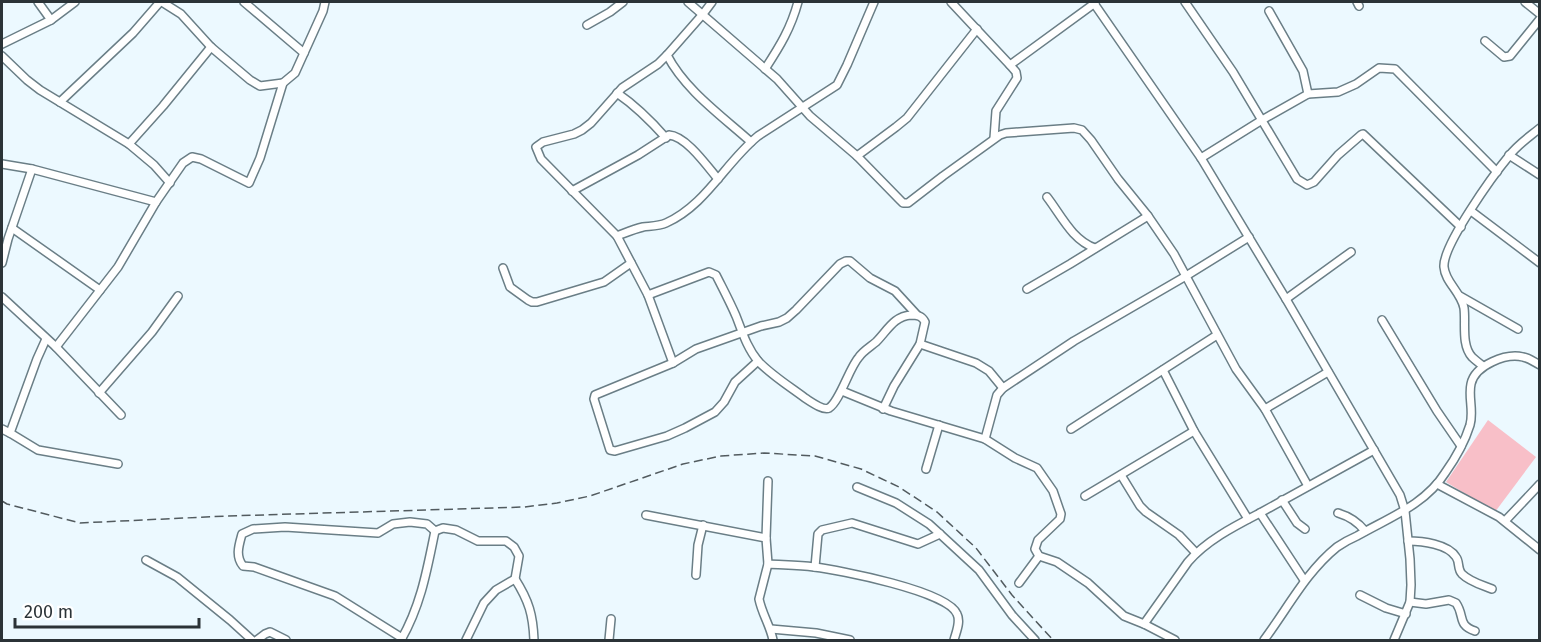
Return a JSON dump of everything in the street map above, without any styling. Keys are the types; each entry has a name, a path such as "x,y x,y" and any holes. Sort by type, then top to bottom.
{"street":[{"path":"38,2 51,20"},
{"path":"2,44 51,20 75,2"},
{"path":"60,102 134,33 161,2 181,14 211,47 250,80 260,86 283,83 295,73 325,2"},
{"path":"244,2 304,53"},
{"path":"588,25 622,2"},
{"path":"688,2 765,69 802,108 857,156 903,203 908,203 994,138 1006,133 1074,128 1082,130 1174,254 1236,369 1265,409 1308,486"},
{"path":"673,363 648,295 616,236 541,159 536,147 543,142 582,130 601,113 622,88 667,56 712,2"},
{"path":"765,69 785,38 798,2"},
{"path":"616,236 640,228 668,223 704,196 751,142 830,90 841,79 871,2"},
{"path":"951,2 1016,72 1017,78 996,111 994,138"},
{"path":"1010,65 1094,2 1201,158 1400,495 1405,511 1411,585 1410,602 1394,640"},
{"path":"1184,2 1213,42 1297,179 1307,185 1314,182 1338,155 1363,134 1461,226"},
{"path":"1524,2 1539,14"},
{"path":"1269,12 1303,71 1308,94"},
{"path":"1485,41 1504,57 1510,56 1539,19"},
{"path":"857,156 907,118 977,29"},
{"path":"129,144 211,47"},
{"path":"2,56 27,80 129,144 154,165 170,183"},
{"path":"667,56 678,75 751,142"},
{"path":"1201,158 1308,94 1347,90 1379,68 1395,69 1497,172"},
{"path":"56,347 123,260 156,202 183,163 192,157 201,159 249,183 260,158 283,83"},
{"path":"617,93 643,114 666,138"},
{"path":"1483,366 1468,353 1464,305 1447,276 1444,261 1461,226 1509,155 1539,128"},
{"path":"572,191 638,155 669,135 673,135 686,144 718,179"},
{"path":"1509,155 1539,175"},
{"path":"2,164 32,169 156,202"},
{"path":"2,263 5,238 12,228 32,169"},
{"path":"1047,197 1076,236 1086,245 1095,248"},
{"path":"1471,211 1539,262"},
{"path":"1027,289 1148,216"},
{"path":"12,228 100,290"},
{"path":"985,439 997,395 1003,388 1074,341 1249,237"},
{"path":"1286,299 1351,252"},
{"path":"758,361 735,382 724,402 715,412 667,435 615,451 610,450 594,397 673,363 696,349 787,318 840,264 846,261 850,261 870,278 895,291 925,322 920,344 894,386 883,409"},
{"path":"503,268 510,286 532,302 604,282 631,263"},
{"path":"648,295 709,272 713,273 727,297 748,346 758,361 787,385 824,409 831,406 842,391 860,355 877,341 895,320 903,316 917,315"},
{"path":"99,393 152,332 178,296"},
{"path":"1460,296 1518,330"},
{"path":"2,297 56,347 121,415"},
{"path":"1382,320 1461,446"},
{"path":"1071,429 1217,336"},
{"path":"10,433 46,339"},
{"path":"920,344 982,366 1003,388"},
{"path":"1264,640 1304,580 1339,545 1405,511 1437,484 1445,474 1469,428 1472,418 1470,386 1473,378 1483,366 1498,360 1521,356 1539,365"},
{"path":"1163,370 1194,431 1248,519"},
{"path":"1265,409 1328,372"},
{"path":"842,391 883,409 985,439 1015,458 1037,468 1053,491 1061,514 1060,519 1038,540 1035,549 1039,556 1057,562 1088,583 1124,616 1175,640"},
{"path":"926,469 939,425"},
{"path":"2,429 38,450 118,465"},
{"path":"1085,496 1194,431"},
{"path":"1144,624 1196,553 1206,544 1374,450"},
{"path":"1121,475 1140,506 1179,535 1196,553"},
{"path":"768,481 766,538 768,564 759,599 773,640"},
{"path":"1437,484 1505,521 1539,550"},
{"path":"1505,521 1539,484"},
{"path":"858,487 896,503 929,524 979,570 1012,615 1035,640"},
{"path":"1282,500 1297,523 1305,529"},
{"path":"1260,513 1304,580"},
{"path":"1338,513 1360,525 1365,531"},
{"path":"646,515 766,538"},
{"path":"410,522 427,524 435,531 418,606 401,640 335,596 254,567 243,566 239,561 238,547 242,534 253,530 285,527 378,533 393,524 410,522"},
{"path":"815,567 818,534 822,530 852,523 918,544 940,534"},
{"path":"696,575 698,544 703,525"},
{"path":"435,531 444,528 456,530 478,541 506,541 514,547 519,556 515,579 530,607 534,640"},
{"path":"1408,541 1426,542 1445,548 1458,558 1459,571 1464,576 1492,589"},
{"path":"1019,583 1039,556"},
{"path":"146,560 177,577 252,640"},
{"path":"768,564 815,567 926,593 951,606 957,613 959,621 954,640"},
{"path":"466,640 484,603 496,590 515,579"},
{"path":"1360,594 1386,608 1406,614"},
{"path":"1410,602 1426,604 1449,600 1456,603 1461,611 1465,627 1475,631"},
{"path":"609,640 611,619"},
{"path":"771,629 816,633 850,640"},
{"path":"257,640 270,632 286,640"}],"shaded area":[{"path":"1488,420 1536,457 1495,512 1446,482"}],"railway":[{"path":"2,501 80,523 524,507 590,496 683,464 721,456 764,453 815,456 861,469 899,487 937,512 976,548 1012,595 1053,640"}]}
